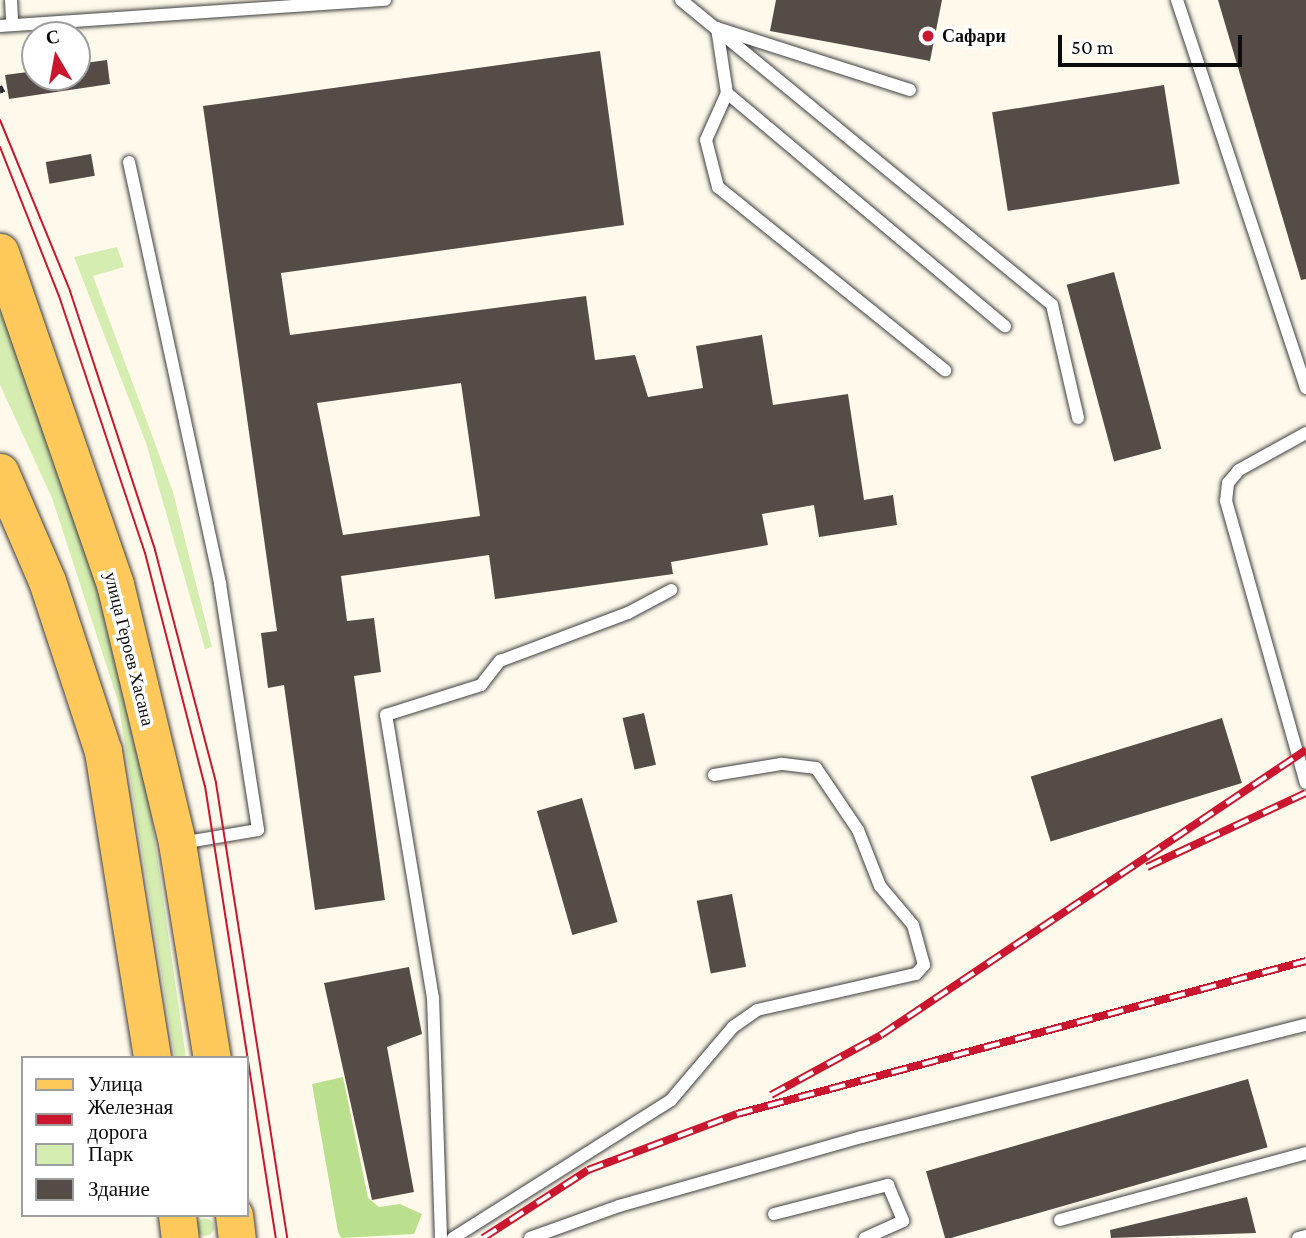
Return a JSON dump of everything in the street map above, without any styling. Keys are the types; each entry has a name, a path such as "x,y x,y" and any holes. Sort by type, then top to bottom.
{"main road":[{"name":"улица Героев Хасана","path":"0,252 115,584 177,843 212,1056"},
{"path":"0,472 47,581 103,751 152,1056"},
{"path":"177,1217 180,1238"},
{"path":"234,1217 237,1238"}],"lane":[{"path":"11,0 6,23 384,0"},
{"path":"681,0 1052,305 1078,418"},
{"path":"1177,0 1306,388"},
{"path":"717,28 910,90"},
{"path":"717,28 727,93 706,140 718,187 944,369"},
{"path":"727,93 1005,326"},
{"path":"129,162 220,584 258,830 177,843"},
{"path":"1306,433 1239,470 1228,483 1226,501 1306,783"},
{"path":"441,1238 433,998 386,715 481,685 500,661 671,590"},
{"path":"453,1238 670,1100 733,1027 757,1010 916,974 924,965 913,925 880,886 858,830 816,768 781,764 714,775"},
{"path":"530,1238 618,1206 862,1137 1306,1025"},
{"path":"1060,1220 1306,1153"},
{"path":"774,1214 888,1185 903,1221 888,1235 865,1238"},
{"path":"162,1238 171,1217"},
{"path":"1298,1238 1306,1236"}],"path":[{"path":"0,86 4,94"}],"green space":[{"path":"117,247 124,267 93,276 173,492 212,647 205,649 146,443 74,257"},
{"path":"0,308 82,528 142,751 186,1056 175,1056 118,701 52,498 0,385"},
{"path":"343,1077 368,1198 379,1207 400,1204 422,1214 414,1234 341,1238 338,1232 312,1084"},
{"path":"205,1218 211,1221 214,1227 211,1233 205,1236 199,1233 196,1227 199,1221"}],"building":[{"path":"776,0 942,0 930,61 770,31"},
{"path":"1218,0 1306,0 1306,279 1301,280"},
{"path":"600,51 624,225 281,273 290,335 586,296 595,360 635,355 648,397 703,388 696,346 762,335 773,405 848,394 864,500 893,495 897,525 819,537 814,505 762,514 768,545 671,562 673,574 495,599 489,555 341,576 347,621 374,618 381,672 354,676 385,900 315,910 284,685 268,688 261,633 277,631 203,106","holes":["461,383 480,516 343,535 317,403"]},
{"path":"107,60 110,84 91,87 91,62"},
{"path":"21,73 21,91 63,91 9,99 5,75"},
{"path":"1164,85 1180,184 1008,211 992,112"},
{"path":"91,154 95,176 50,184 46,162"},
{"path":"1114,272 1161,449 1114,461 1067,285"},
{"path":"644,713 656,765 634,770 623,718"},
{"path":"1222,718 1242,783 1051,842 1031,776"},
{"path":"582,798 618,922 572,935 537,811"},
{"path":"732,894 746,967 711,974 697,901"},
{"path":"409,967 422,1034 387,1047 414,1192 372,1200 324,983"},
{"path":"1248,1079 1268,1147 951,1238 945,1238 926,1171"},
{"path":"1247,1197 1256,1233 1111,1238 1110,1230"}],"tram line":[{"path":"0,120 70,291 155,550 216,783 287,1238"},
{"path":"0,147 59,296 145,553 205,786 247,1056"},
{"path":"248,1060 276,1238"}],"railway":[{"path":"771,1095 881,1035 1306,750"},
{"path":"1147,867 1306,793"},
{"path":"483,1238 588,1170 737,1114 1306,961"}],"place":[{"name":"Сафари","path":"928,36"}]}
